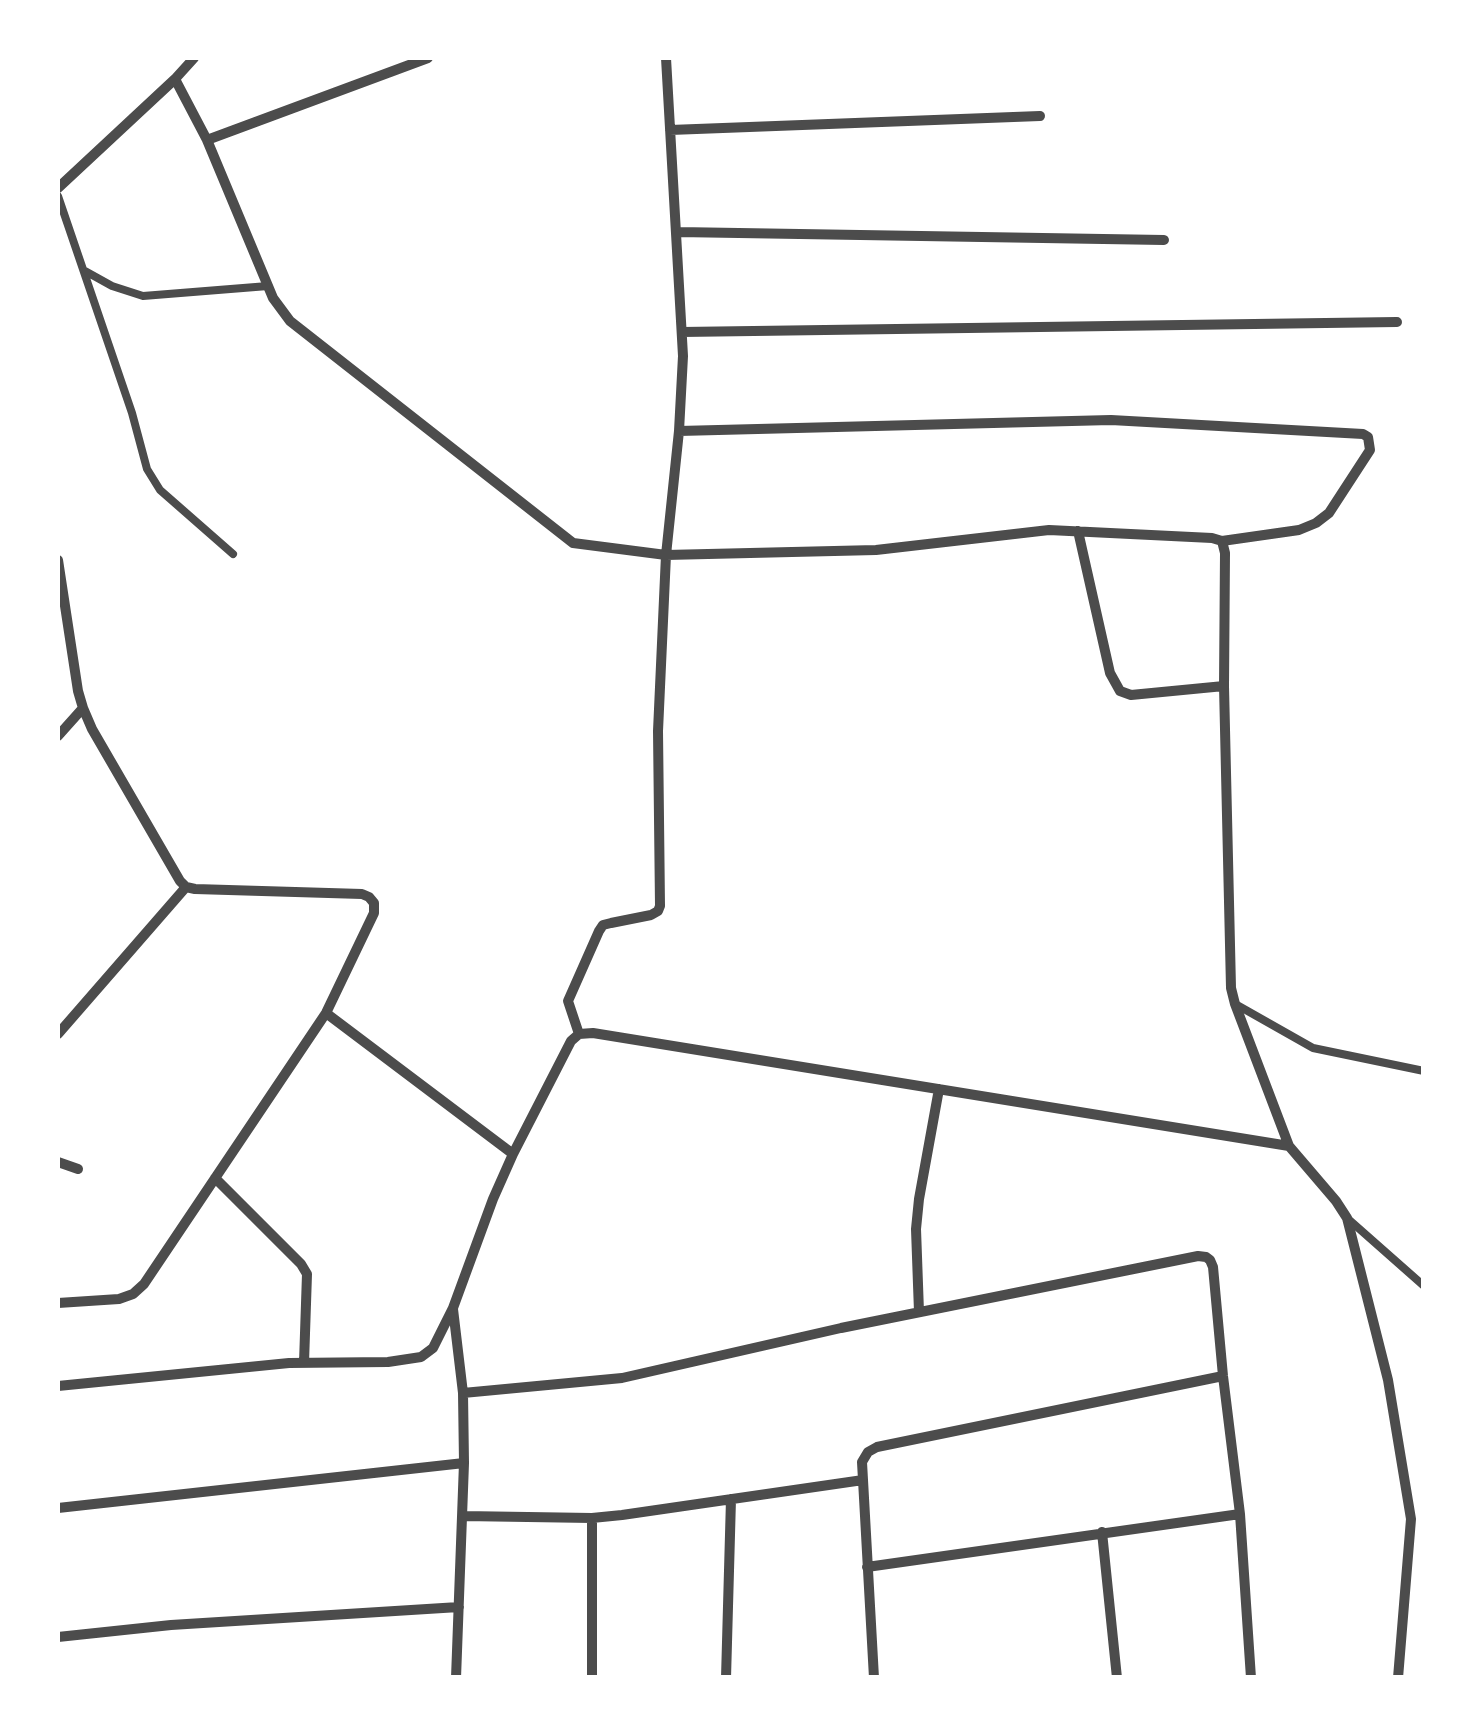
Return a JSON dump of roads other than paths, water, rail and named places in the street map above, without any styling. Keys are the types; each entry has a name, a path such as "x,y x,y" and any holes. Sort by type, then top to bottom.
{"street":[{"path":"58,192 194,58"},
{"path":"207,140 428,58"},
{"path":"579,1034 568,1001 599,931 604,925 651,915 660,906 658,748 666,555 683,356 666,58"},
{"path":"175,79 207,140 280,310 573,543 666,555 876,550 1036,531 1212,538 1222,542 1299,530 1316,523 1329,513 1370,450 1368,437 1362,434 1111,420 679,431"},
{"path":"670,130 1040,116"},
{"path":"678,232 1164,240"},
{"path":"682,332 1397,322"},
{"path":"1078,531 1110,673 1120,691 1130,695 1224,686"},
{"path":"1222,542 1229,972 1235,1004 1289,1146 1347,1218 1388,1380 1411,1520 1398,1678"},
{"path":"58,560 83,708 180,881 186,887 362,894 370,896 374,903 374,913 326,1013 144,1284 119,1299 58,1302"},
{"path":"58,736 83,708"},
{"path":"58,1034 186,887"},
{"path":"326,1013 513,1154"},
{"path":"58,1386 304,1363 388,1362 421,1357 433,1348 453,1308 513,1154 571,1041 579,1034 593,1033 1289,1146"},
{"path":"919,1312 916,1229 939,1089"},
{"path":"58,1162 78,1169"},
{"path":"215,1178 307,1274 304,1363"},
{"path":"463,1393 622,1378 919,1312 1206,1257 1212,1267 1240,1514 1252,1678"},
{"path":"453,1308 463,1393 464,1463 456,1678"},
{"path":"874,1678 862,1462 868,1452 1223,1376"},
{"path":"58,1508 464,1463"},
{"path":"463,1516 592,1518 863,1480"},
{"path":"726,1678 732,1499"},
{"path":"866,1568 1240,1514"},
{"path":"592,1518 592,1678"},
{"path":"1102,1532 1117,1678"},
{"path":"58,1637 171,1625 459,1607"}],"lane":[{"path":"58,192 152,480 234,554"},
{"path":"85,271 112,286 143,296 268,286"},
{"path":"1235,1004 1313,1048 1424,1071"},
{"path":"1347,1218 1424,1286"}]}
